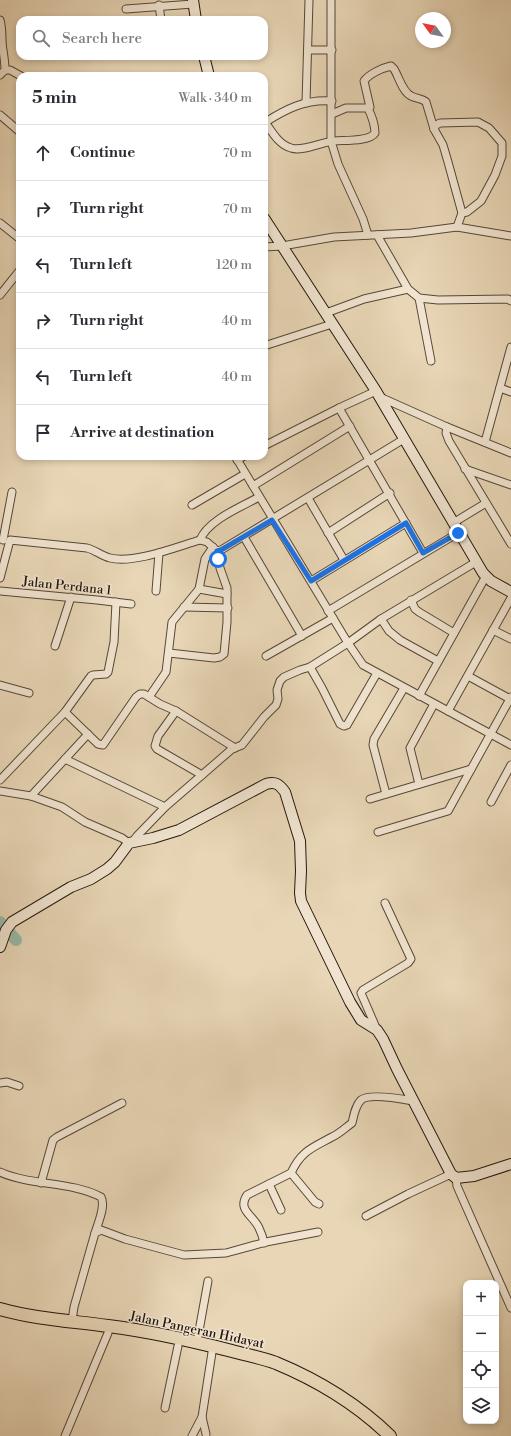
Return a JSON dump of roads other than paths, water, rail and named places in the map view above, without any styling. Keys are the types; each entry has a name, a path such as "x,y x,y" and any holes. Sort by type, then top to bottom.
{"highway":[{"name":"Jalan Pangeran Hidayat","path":"0,1309 25,1315 72,1321 178,1346 213,1349 262,1358 289,1369 342,1399 368,1422 385,1434"},
{"name":"Jalan Pangeran Hidayat","path":"0,1316 27,1323 109,1330 197,1342 213,1349"}],"street":[{"path":"306,103 309,0"},
{"path":"331,0 331,141 338,164 363,219 368,235"},
{"path":"126,9 193,2 195,16"},
{"path":"159,5 160,16"},
{"path":"0,20 2,30 2,50 5,59 3,72 10,70 16,73"},
{"path":"308,50 332,50"},
{"path":"205,60 208,72"},
{"path":"268,127 277,139 285,146 292,149 299,149 331,141 373,137 376,133 374,122 368,108 370,107 370,103 364,80 377,71 391,66 406,92 411,96 426,102 434,128 443,145 462,213 457,227"},
{"path":"268,121 282,111 306,103 332,101"},
{"path":"332,114 346,108 368,108"},
{"path":"0,115 16,129"},
{"path":"434,128 440,123 478,122 489,128 502,143 502,156 481,201 467,212 462,213"},
{"path":"0,223 16,236"},
{"path":"268,224 378,394 452,524 476,562 491,581 511,592"},
{"path":"268,247 282,246 334,237 411,233 457,227 511,236"},
{"path":"378,235 408,290 419,298 438,300 508,299 511,301"},
{"path":"0,295 16,275"},
{"path":"326,313 364,299 408,290"},
{"path":"419,298 431,360"},
{"path":"268,345 332,324"},
{"path":"485,442 511,347"},
{"path":"500,388 511,392"},
{"path":"268,444 339,408 378,394 447,428 511,453"},
{"path":"339,408 423,553"},
{"path":"252,486 350,426"},
{"path":"447,428 446,433 448,441 511,544"},
{"path":"4,540 87,548 109,558 119,560 159,553 200,540 207,542 215,549 221,550 244,538 369,459 404,439"},
{"path":"237,460 272,520 363,665 511,745"},
{"path":"465,469 511,485"},
{"path":"192,504 245,474"},
{"path":"0,578 4,540 12,492"},
{"path":"328,533 390,494"},
{"path":"200,540 203,533 216,522 259,497"},
{"path":"308,498 344,560"},
{"path":"452,524 486,503"},
{"path":"311,581 406,523"},
{"path":"328,611 458,533"},
{"path":"244,538 302,636"},
{"path":"149,697 166,672 172,622 199,589 206,559 215,549"},
{"path":"169,653 214,658 224,654 228,608 227,594 226,583 215,549"},
{"path":"156,591 159,553"},
{"path":"0,947 9,926 71,887 91,879 107,869 115,862 136,836 165,807 202,774 235,748 242,745 264,717 276,705 280,681 284,676 310,667 348,643 381,618 476,562"},
{"path":"419,696 486,576"},
{"path":"199,589 227,594"},
{"name":"Jalan Perdana 1","path":"0,591 131,604"},
{"path":"55,646 70,597"},
{"path":"448,711 511,598"},
{"path":"411,600 415,609 419,612 454,632"},
{"path":"0,780 65,712 91,676 106,674 108,672 114,642 116,602"},
{"path":"184,607 228,608"},
{"path":"266,656 333,618"},
{"path":"381,618 389,631 438,661"},
{"path":"493,630 511,638"},
{"path":"310,667 340,724 344,726 347,725 377,673"},
{"path":"378,832 448,811 510,698 468,676"},
{"path":"0,685 29,693"},
{"path":"386,794 373,745 374,739 404,688"},
{"path":"65,712 98,744 103,744 136,697 140,694 144,694 160,704 176,711 235,748"},
{"path":"419,784 410,748 434,704"},
{"path":"176,711 158,736 155,746 156,749 202,774"},
{"path":"31,796 88,734"},
{"path":"65,759 165,807"},
{"path":"491,802 511,765"},
{"path":"370,799 471,769"},
{"path":"0,791 31,796 62,807 85,822 131,842 153,838 179,830 266,784 272,782 281,786 285,792 300,841 302,871 300,889 301,901 350,1002 361,1020 377,1030"},
{"path":"385,903 411,959 408,963 362,990 361,993 377,1030 384,1039 413,1101 453,1176 511,1308"},
{"path":"0,1083 7,1082 19,1086"},
{"path":"264,1243 259,1227 243,1205 243,1201 247,1195 291,1173 295,1164 308,1150 320,1142 332,1137 352,1123 356,1107 362,1099 368,1097 378,1097 413,1101"},
{"path":"41,1183 53,1140 122,1103"},
{"path":"366,1216 408,1194 453,1176 474,1176 511,1164"},
{"path":"0,1172 14,1177 41,1183 66,1186 101,1197 103,1200 96,1233 74,1307 72,1321"},
{"path":"291,1173 315,1202 320,1204"},
{"path":"269,1184 281,1210"},
{"path":"96,1233 100,1230 125,1240 184,1255 226,1253 264,1243 318,1232"},
{"path":"197,1342 208,1281"},
{"path":"65,1436 109,1330"},
{"path":"164,1408 178,1346"},
{"path":"192,1436 202,1416 213,1349"},
{"path":"196,1436 207,1435 202,1416"}],"waterway":[{"path":"0,922 16,940"}]}
